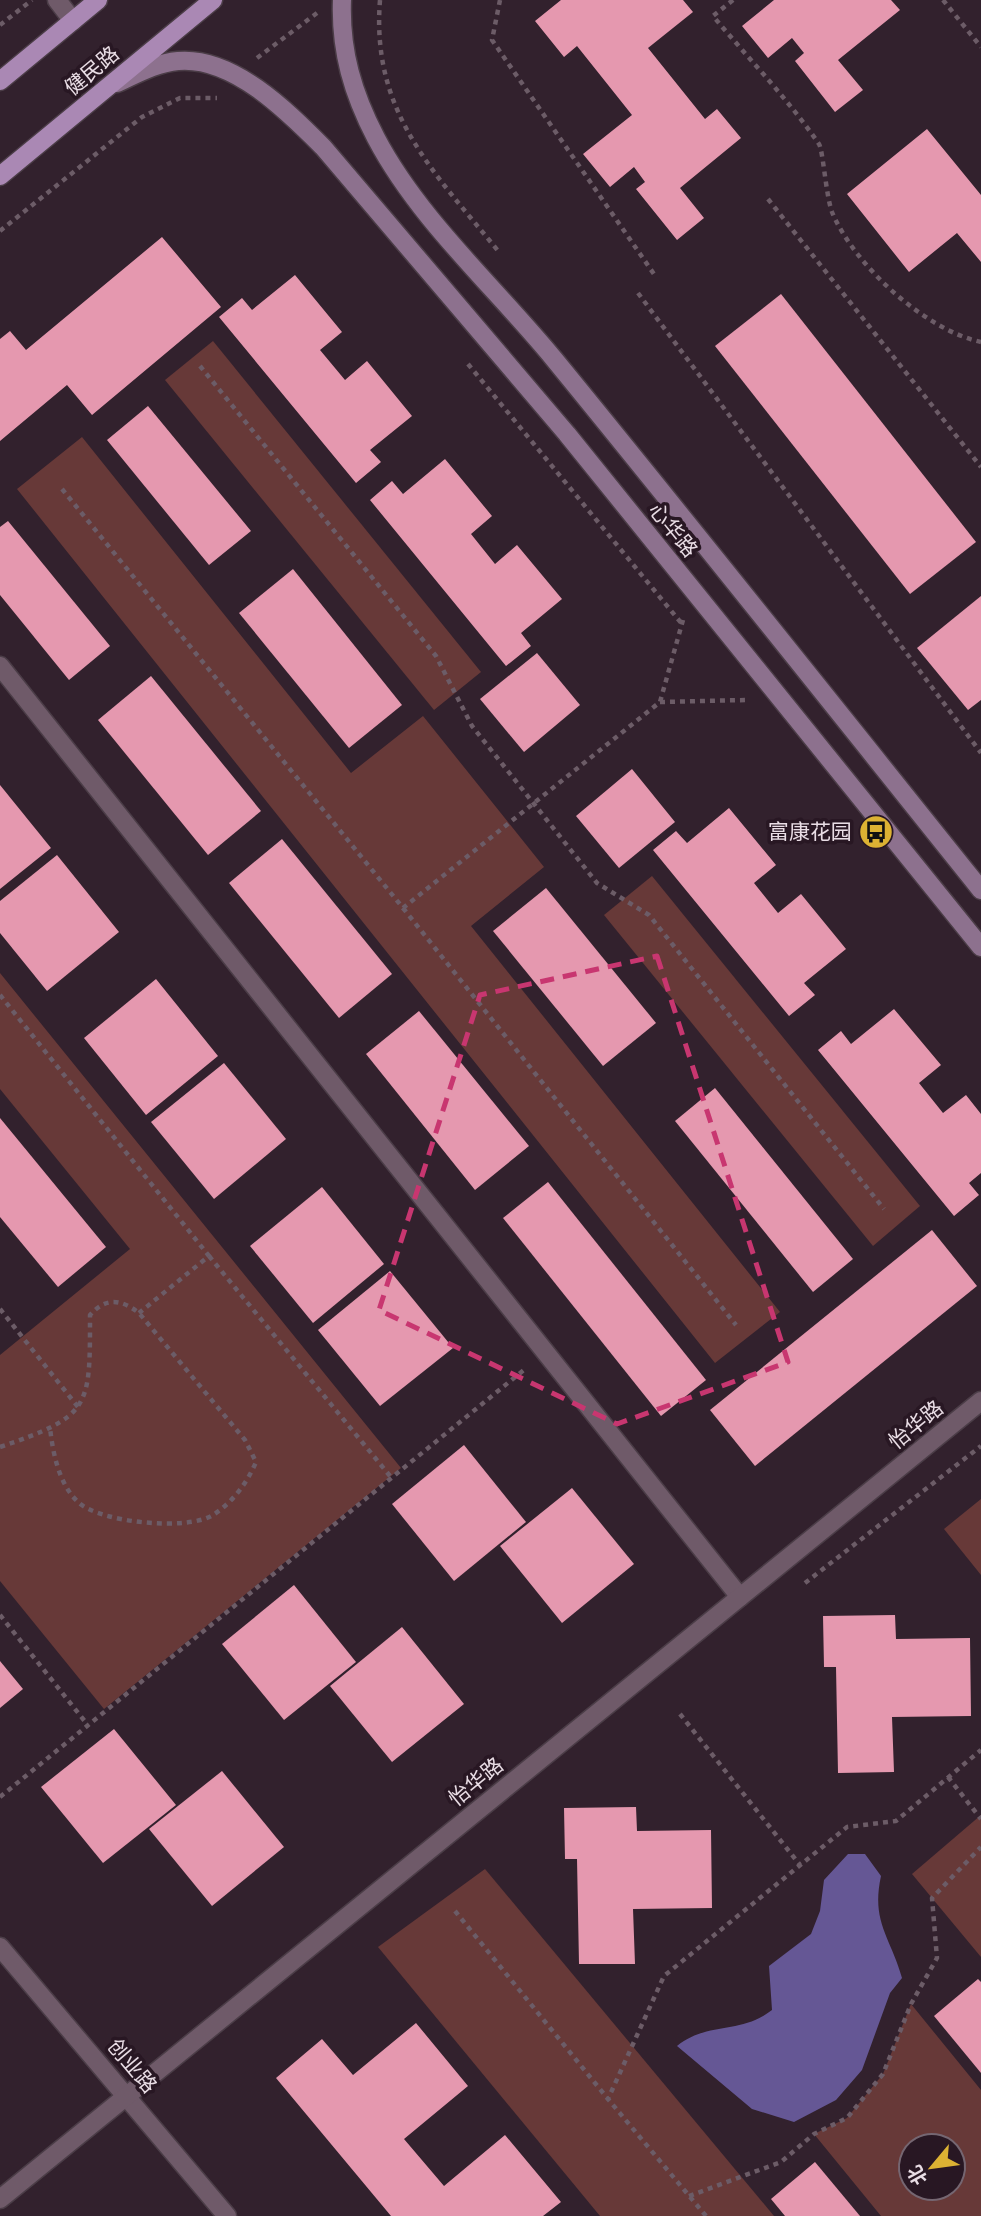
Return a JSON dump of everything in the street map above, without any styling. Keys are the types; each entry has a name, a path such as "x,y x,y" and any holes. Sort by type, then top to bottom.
{"main road":[{"path":"0,81 98,0"},
{"name":"健民路","path":"0,176 213,0"}],"street":[{"path":"57,0 73,21"},
{"name":"心华路","path":"342,0 341,32 353,90 377,140 407,189 553,357 981,890"},
{"name":"心华路","path":"109,87 151,67 180,61 217,67 259,89 323,147 567,434 981,947"},
{"path":"0,666 740,1597"},
{"name":"怡华路","path":"0,2199 981,1401"},
{"name":"创业路","path":"0,1947 128,2095 227,2216"}],"path":[{"path":"0,25 32,0"},
{"path":"380,0 378,28 384,78 404,127 430,168 505,260"},
{"path":"500,0 492,40 656,277"},
{"path":"733,0 713,16 821,147 823,178 833,213 858,251 885,285 918,313 958,337 981,342"},
{"path":"943,0 981,47"},
{"path":"217,98 233,76 325,8"},
{"path":"0,231 142,117 180,98 217,98 228,103"},
{"path":"768,198 981,467"},
{"path":"638,293 981,752"},
{"path":"462,356 682,624"},
{"path":"200,366 436,656 472,726 597,883 649,915 884,1209"},
{"path":"62,489 403,908 736,1325"},
{"path":"403,908 660,702 692,589"},
{"path":"660,702 781,699"},
{"path":"0,995 390,1476"},
{"path":"139,1313 209,1256"},
{"path":"0,1447 50,1429 64,1421 78,1407 88,1389 92,1364 90,1315 99,1305 111,1301 127,1304 139,1313 246,1440 256,1462 246,1485 212,1516 182,1522 141,1522 96,1513 79,1503 65,1483 54,1456 50,1429"},
{"path":"0,1309 78,1407"},
{"path":"0,1797 390,1476 545,1353"},
{"path":"0,1615 87,1724"},
{"path":"680,1714 800,1865"},
{"path":"608,2099 664,1976 847,1827 896,1821 981,1750"},
{"path":"948,1777 981,1819"},
{"path":"689,2196 782,2162 814,2134 847,2118 883,2074 912,2004 937,1958 932,1898 981,1847"},
{"path":"455,1911 706,2216"}],"highlighted area":[{"path":"657,956 788,1362 617,1424 379,1310 480,995"}],"shaded area":[{"path":"213,341 481,672 434,710 165,380"},
{"path":"82,437 351,773 423,716 544,867 471,926 780,1312 715,1363 17,489"},
{"path":"652,876 920,1206 873,1246 604,915"},
{"path":"0,973 401,1468 104,1709 0,1581 0,1355 130,1249 0,1089"},
{"path":"981,1499 981,1575 944,1529"},
{"path":"981,1815 981,1957 912,1874"},
{"path":"848,1854 865,1854 881,1876 878,1905 880,1917 902,1978 890,1993 862,2070 836,2100 794,2122 752,2109 677,2046 700,2033 748,2023 772,2010 769,1966 811,1934 820,1911 824,1880"},
{"path":"485,1869 774,2216 600,2216 378,1947"},
{"path":"911,2004 981,2090 981,2216 881,2216 814,2134 847,2118 883,2074"}],"building":[{"path":"561,0 683,0 693,12 648,48 705,119 717,109 741,138 680,188 704,218 677,240 636,189 645,182 634,167 610,187 583,154 632,115 577,46 564,57 535,21"},
{"path":"774,0 891,0 900,10 838,60 863,90 835,112 795,61 804,53 792,38 768,58 742,26"},
{"path":"927,129 981,195 981,262 957,233 909,272 847,194"},
{"path":"162,237 221,307 92,415 67,385 0,441 0,339 10,331 26,350"},
{"path":"295,275 342,332 320,350 345,380 367,361 412,416 370,450 381,462 356,483 219,317 242,298 252,310"},
{"path":"781,294 976,542 910,594 715,346"},
{"path":"148,406 251,531 209,565 107,440"},
{"path":"445,459 492,516 471,534 495,564 517,545 562,599 521,633 531,646 506,666 370,500 392,481 403,494"},
{"path":"8,521 110,646 69,680 0,595 0,527"},
{"path":"293,569 402,705 349,748 239,613"},
{"path":"981,596 981,700 968,710 917,648"},
{"path":"537,653 580,705 524,752 480,699"},
{"path":"151,676 261,811 208,855 98,720"},
{"path":"632,769 675,822 619,868 576,816"},
{"path":"0,785 51,848 0,889"},
{"path":"729,808 776,865 754,883 778,913 801,894 846,949 804,983 815,995 789,1016 653,850 676,831 687,843"},
{"path":"282,839 392,974 339,1018 229,883"},
{"path":"57,855 119,932 47,991 0,933 0,901"},
{"path":"546,888 656,1023 603,1066 493,931"},
{"path":"156,979 218,1056 146,1115 84,1038"},
{"path":"894,1009 941,1065 919,1083 943,1113 966,1095 981,1114 981,1173 969,1183 979,1195 954,1216 818,1050 841,1031 851,1044"},
{"path":"419,1011 529,1146 475,1190 366,1054"},
{"path":"224,1063 286,1139 214,1199 151,1122"},
{"path":"715,1088 853,1259 813,1292 675,1121"},
{"path":"0,1118 106,1247 58,1287 0,1217"},
{"path":"548,1182 706,1380 661,1416 503,1218"},
{"path":"322,1187 384,1264 313,1323 250,1246"},
{"path":"932,1230 977,1286 755,1466 710,1410"},
{"path":"390,1271 453,1348 380,1406 318,1330"},
{"path":"464,1445 526,1522 454,1581 392,1504"},
{"path":"572,1488 634,1564 562,1623 500,1546"},
{"path":"294,1585 356,1662 284,1720 222,1644"},
{"path":"895,1615 896,1639 970,1638 971,1716 892,1717 894,1772 838,1773 836,1667 824,1667 823,1616"},
{"path":"402,1627 464,1704 392,1762 330,1686"},
{"path":"0,1661 23,1689 0,1708"},
{"path":"114,1729 176,1805 103,1863 41,1787"},
{"path":"222,1771 284,1847 212,1906 149,1829"},
{"path":"636,1807 637,1831 711,1830 712,1908 633,1909 635,1964 579,1964 577,1859 565,1859 564,1808"},
{"path":"978,1979 981,1982 981,2073 934,2016"},
{"path":"416,2023 468,2086 404,2139 444,2186 505,2135 561,2202 543,2216 391,2216 276,2078 322,2039 353,2075"},
{"path":"815,2162 860,2216 785,2216 771,2199"}],"place":[{"name":"富康花园","path":"876,832"}]}
